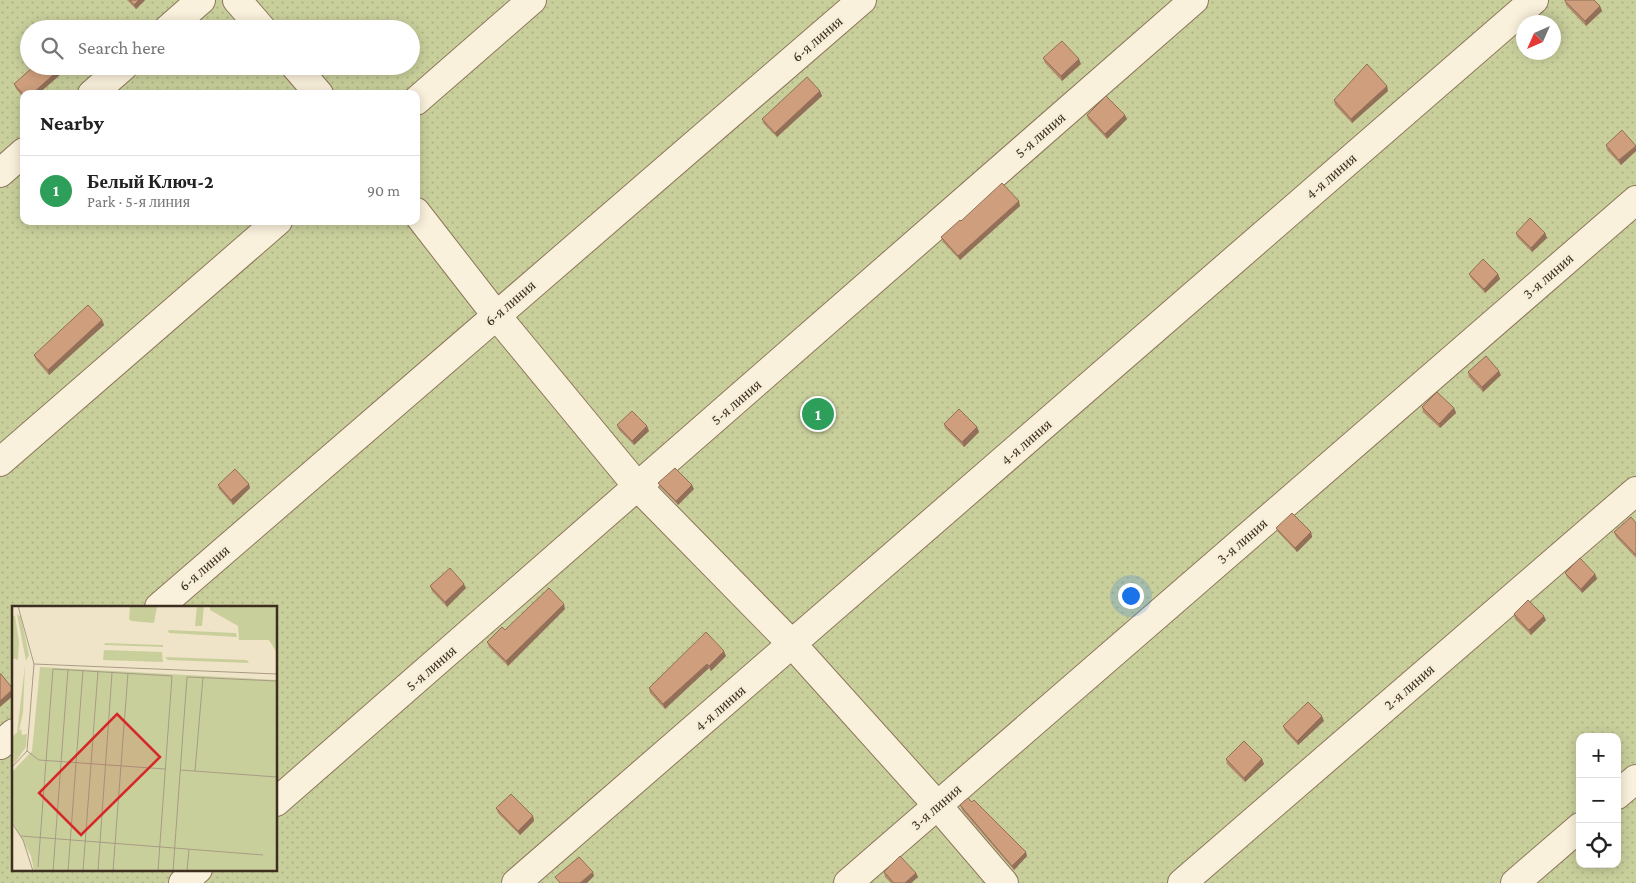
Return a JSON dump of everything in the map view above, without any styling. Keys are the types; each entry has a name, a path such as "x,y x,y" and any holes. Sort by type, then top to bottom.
{"street":[{"path":"179,20 202,0"},
{"path":"237,0 254,20"},
{"path":"420,98 532,0"},
{"name":"6-я линия","path":"161,606 862,0"},
{"name":"5-я линия","path":"278,800 1194,0"},
{"name":"4-я линия","path":"516,883 793,645 1534,0"},
{"path":"97,90 114,75"},
{"path":"303,75 316,90"},
{"path":"0,173 20,156"},
{"name":"3-я линия","path":"848,883 1636,200"},
{"path":"420,217 496,315 638,487 793,645 937,805 1004,883"},
{"path":"0,462 273,225"},
{"name":"2-я линия","path":"1182,883 1636,490"},
{"path":"0,745 12,735"},
{"path":"1621,792 1636,779"},
{"path":"1515,883 1576,830"},
{"path":"183,883 197,870"}],"green space":[{"path":"0,0 1636,0 1636,883 0,883"}],"building":[{"path":"130,0 139,0 134,5"},
{"path":"1565,0 1594,0 1600,6 1585,21"},
{"path":"1062,41 1079,59 1061,76 1043,58"},
{"path":"1367,64 1387,86 1351,119 1334,100"},
{"path":"24,75 53,75 36,90 20,91 14,84"},
{"path":"807,77 820,91 775,133 762,119"},
{"path":"1106,96 1125,115 1105,134 1087,115"},
{"path":"1622,130 1636,146 1619,160 1606,145"},
{"path":"1002,183 1019,201 958,256 941,237"},
{"path":"1530,218 1545,233 1531,248 1516,233"},
{"path":"1483,259 1498,274 1484,289 1469,274"},
{"path":"88,305 102,320 48,370 34,355"},
{"path":"1486,356 1499,371 1482,387 1468,372"},
{"path":"1437,392 1454,408 1439,424 1422,407"},
{"path":"959,409 977,427 962,442 944,424"},
{"path":"632,411 647,426 632,441 617,425"},
{"path":"675,468 692,485 676,501 658,483"},
{"path":"235,469 249,484 231,500 218,485"},
{"path":"1292,513 1311,532 1295,548 1276,528"},
{"path":"1631,517 1636,523 1636,555 1614,532"},
{"path":"1580,558 1595,574 1581,589 1565,573"},
{"path":"450,568 464,584 445,602 430,586"},
{"path":"549,588 564,604 506,661 487,642 502,627 505,630"},
{"path":"1528,600 1544,616 1529,630 1514,614"},
{"path":"706,632 724,651 663,704 649,688"},
{"path":"0,674 1,674 12,690 0,701"},
{"path":"1308,702 1322,716 1297,741 1283,726"},
{"path":"1244,741 1262,759 1244,778 1226,759"},
{"path":"511,794 533,816 518,831 496,808"},
{"path":"968,798 972,802 974,800 1026,852 1012,866 960,805"},
{"path":"900,856 916,873 905,883 894,883 884,872"},
{"path":"579,857 593,872 580,883 560,883 555,877"}],"place":[{"name":"Белый Ключ-2","path":"818,414"}]}
